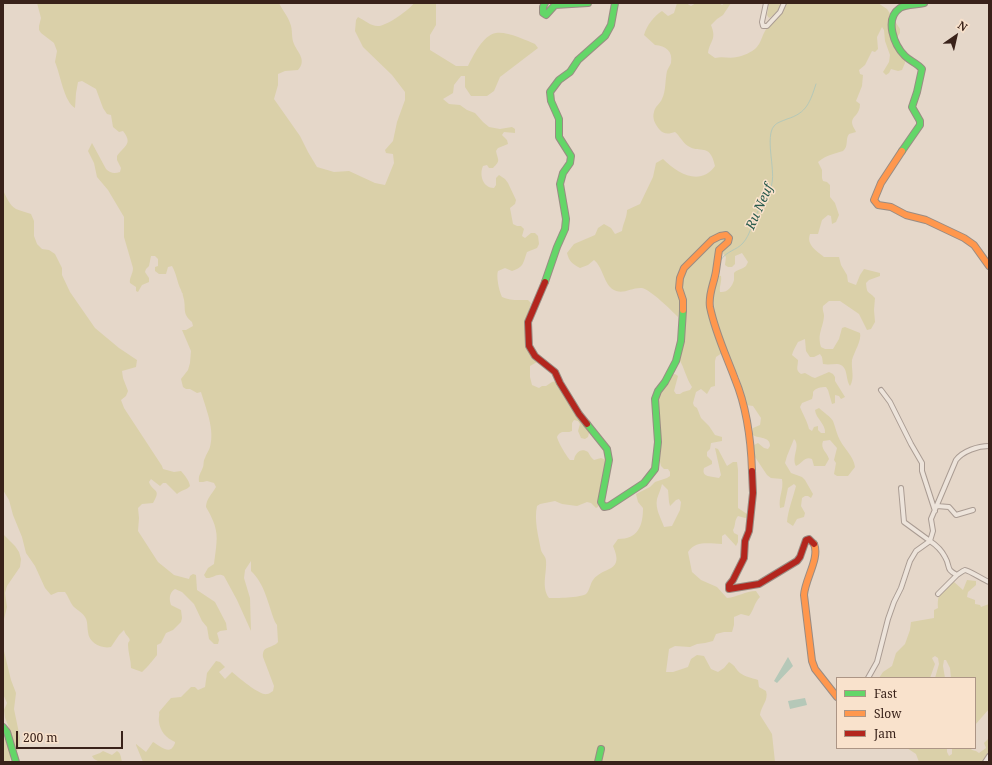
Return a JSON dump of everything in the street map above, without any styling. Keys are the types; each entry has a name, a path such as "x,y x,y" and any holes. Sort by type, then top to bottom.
{"street":[{"path":"545,3 543,13 546,16 555,4 588,3"},
{"path":"615,3 611,25 605,36 578,60 570,72 559,80 550,92 551,101 559,119 559,137 571,156 570,164 563,173 560,184 565,215 565,229 557,247 543,289 528,322 529,346 535,356 555,372 579,414 607,449 609,460 602,490 601,502 604,507 609,506 644,483 655,469 658,442 655,399 658,391 665,382 676,361 681,341 682,300 679,288 680,278 684,268 712,240 726,235 729,238 728,242 719,250 716,272 710,291 710,306 719,340 736,380 747,420 751,438 753,493 750,526 745,541 744,558 729,585 729,589 733,590 759,584 796,561 800,557 806,540 809,539 814,542 815,561 805,585 804,595 812,661 815,669 836,696"},
{"path":"766,3 762,22 763,26 767,26 780,12 784,3"},
{"path":"924,3 900,8 892,20 892,30 900,49 911,62 920,66 922,69 912,107 920,121 920,125 884,178 874,200 878,205 891,207 906,215 926,220 964,238 974,245 989,266"},
{"path":"881,390 890,402 922,463 922,471 935,511"},
{"path":"869,677 877,662 888,619 910,561 916,551 930,541 933,531 931,519 958,457 978,447 989,446"},
{"path":"901,488 904,522 935,544 945,557 950,572 957,575"},
{"path":"937,506 949,507 956,515 973,510"},
{"path":"938,594 957,575 964,571 969,571 989,582"},
{"path":"3,727 7,732 16,762"},
{"path":"598,762 601,749"},
{"path":"985,762 989,756"}],"shaded area":[{"path":"37,3 279,3 289,20 293,42 301,57 302,63 298,70 285,71 278,74 278,85 274,99 300,136 317,167 334,172 349,171 375,183 385,185 394,163 393,154 386,153 385,150 393,141 397,122 405,100 405,92 392,75 363,47 355,31 356,20 358,17 371,24 379,26 398,17 414,3 436,3 436,25 430,35 430,50 456,66 468,66 483,42 491,35 496,33 521,38 535,44 538,48 500,77 494,91 487,96 471,96 465,87 465,76 461,76 454,85 453,93 443,99 449,104 460,105 475,113 489,127 500,129 512,127 515,129 515,133 504,132 502,135 507,140 508,144 498,148 496,151 498,162 493,168 489,168 487,165 483,166 481,173 487,186 494,188 496,185 496,178 499,175 505,179 516,200 515,204 510,208 513,224 521,226 524,229 522,236 525,238 531,233 535,233 538,236 539,244 537,248 527,252 519,268 512,271 505,268 498,271 500,291 502,297 515,300 528,300 531,303 525,323 528,350 537,362 530,366 532,385 539,388 556,381 590,429 588,437 585,439 581,438 578,431 580,424 578,421 574,420 572,423 572,431 560,433 557,437 565,453 570,460 574,460 577,453 583,450 588,452 594,460 601,458 606,460 598,507 596,508 591,503 587,502 577,506 562,504 555,501 537,506 536,522 541,550 546,559 545,589 549,598 574,597 586,594 597,576 615,565 616,555 613,546 618,539 630,537 635,534 640,526 643,508 638,502 636,494 650,487 655,482 670,476 668,469 664,469 660,462 661,439 656,402 659,394 671,375 675,374 678,376 674,391 676,394 690,390 692,387 679,359 682,279 693,261 704,250 721,237 727,239 714,269 707,295 722,353 716,357 715,361 715,386 711,387 707,394 701,389 696,392 693,403 701,418 715,435 722,437 722,441 711,443 707,456 712,461 712,464 704,468 704,474 719,478 721,475 715,448 718,449 727,466 733,462 737,462 738,508 749,517 745,518 738,516 736,520 733,530 734,533 738,535 738,542 736,546 725,534 722,536 722,544 699,544 691,548 688,552 692,572 701,580 717,587 727,598 756,591 760,597 749,616 741,614 734,617 732,632 716,634 713,641 690,647 675,646 669,649 666,672 673,672 688,667 691,659 697,655 704,656 711,669 718,672 729,662 738,672 758,680 759,687 766,691 767,694 760,715 772,734 775,762 143,762 136,744 146,752 153,742 164,749 169,750 175,744 175,742 166,736 162,731 159,721 159,712 171,698 181,697 191,687 195,687 198,690 205,687 207,673 216,661 220,662 225,667 219,672 225,679 232,672 259,692 267,694 273,691 274,686 263,657 263,653 266,649 278,642 277,625 263,588 256,576 251,571 251,561 245,570 244,578 250,598 251,631 224,576 217,575 211,578 206,578 204,575 208,568 214,564 217,534 206,504 216,487 214,483 207,481 199,482 199,476 204,459 210,448 211,440 211,426 201,392 197,393 190,389 186,389 183,387 181,379 188,370 191,351 182,330 186,330 193,326 192,322 185,313 184,300 172,266 168,267 166,274 159,274 155,271 155,267 158,266 158,259 155,256 151,256 149,266 145,272 149,278 149,282 142,285 138,292 136,291 136,287 130,283 133,268 124,237 124,217 108,190 97,177 94,163 88,151 92,143 106,169 112,173 120,172 121,168 117,160 117,156 128,142 126,135 123,131 119,132 113,127 111,115 107,114 103,108 96,89 82,81 78,82 75,108 71,105 65,94 55,62 57,51 54,43 39,30 41,18","holes":["662,484 668,490 670,506 676,500 679,499 681,502 680,510 672,526 664,527 658,510 657,499"]},
{"path":"677,3 686,3 691,6 696,3 719,3 722,5 725,3 731,3 723,15 711,25 713,37 708,53 715,58 731,58 747,54 758,46 767,27 786,3 878,3 887,9 900,29 900,33 894,42 905,59 902,70 898,71 891,69 886,75 883,72 889,62 890,55 882,27 877,37 878,49 875,52 872,51 865,65 859,70 860,74 863,75 862,86 856,101 860,104 860,108 852,120 856,132 849,134 846,147 843,151 827,156 818,162 822,170 823,181 830,185 830,197 835,203 839,215 836,222 832,224 831,216 828,215 822,220 818,234 810,234 809,238 811,245 824,257 839,257 841,265 847,275 848,282 856,285 864,269 880,273 880,276 869,280 866,283 867,291 875,298 875,322 871,329 867,330 859,314 840,301 829,301 823,306 824,316 820,334 821,347 825,349 833,349 839,339 842,328 845,327 860,333 859,343 852,360 853,377 850,386 845,370 841,365 823,364 820,354 810,357 806,351 805,339 798,342 792,353 792,355 798,360 797,370 799,373 805,373 815,378 829,372 835,377 835,381 845,397 841,399 839,396 835,395 835,403 832,404 826,387 820,388 813,392 812,399 802,403 800,407 809,429 812,431 814,427 818,426 818,430 821,433 825,433 824,427 815,410 819,408 831,418 837,434 855,467 848,476 837,476 834,474 836,463 834,460 837,448 830,440 823,441 822,444 829,459 825,466 814,466 812,459 809,458 805,459 796,466 795,459 797,445 794,439 785,463 791,473 802,477 805,480 813,494 811,498 805,496 802,498 801,506 805,513 804,517 797,519 793,526 787,522 789,508 796,486 794,484 788,488 784,507 780,508 782,479 771,478 767,475 754,453 754,445 758,443 764,448 768,449 770,443 766,439 753,435 753,428 760,425 761,418 753,406 746,405 739,377 726,354 716,321 712,289 717,275 721,276 720,292 725,292 732,285 734,273 745,267 748,262 742,253 735,256 735,264 732,267 725,265 726,257 722,252 729,243 732,237 731,235 727,232 720,232 710,239 678,278 676,287 680,304 678,317 650,292 642,288 621,292 614,290 608,284 600,267 594,260 588,265 580,268 571,262 567,253 574,244 595,235 598,228 604,224 611,228 615,234 622,231 627,210 640,204 653,177 656,163 663,159 682,173 696,177 703,176 715,166 713,159 707,151 688,146 675,132 669,134 661,131 654,119 653,114 661,101 665,89 667,71 671,63 671,55 668,50 655,45 644,35 649,24 656,15 662,11 668,16 674,13"},
{"path":"769,3 783,3 774,15 769,18 767,15"},
{"path":"3,190 11,205 18,210 31,214 34,221 34,236 37,244 42,249 49,250 55,254 62,268 62,275 70,292 95,328 119,348 137,360 136,367 122,371 128,391 126,396 121,400 124,408 163,469 174,472 181,471 188,480 190,486 177,494 166,483 163,483 160,486 151,479 149,482 156,491 157,495 153,503 142,504 138,508 138,531 158,562 174,575 189,579 193,574 196,575 197,590 215,602 226,623 227,630 217,633 219,640 218,644 214,644 209,639 207,627 202,621 194,604 182,592 175,589 170,596 170,601 171,605 181,610 181,622 173,630 166,633 161,643 157,645 157,655 142,672 131,668 128,650 128,642 130,640 124,630 111,647 103,647 93,642 89,636 87,621 84,615 73,606 65,592 58,592 51,595 45,588 35,566 26,553 9,500 3,490"},
{"path":"3,534 15,546 21,559 20,567 7,586 5,593 7,607 3,623"},
{"path":"967,580 976,581 976,585 968,592 967,597 975,600 975,604 980,605 981,607 989,604 989,709 976,724 976,677 951,677 950,668 946,660 944,660 943,666 945,677 935,677 939,664 938,658 935,656 932,658 935,664 930,677 880,677 883,672 892,666 896,653 905,644 911,622 934,618 934,610 938,608 939,595 953,581 963,590"},
{"path":"3,647 11,680 16,693 14,709 20,738 19,748 16,753 4,710 7,703 3,694"},
{"path":"788,657 793,666 777,683 774,681"},
{"path":"805,698 807,705 790,709 788,701"},
{"path":"3,735 10,751 10,762 3,762"},
{"path":"989,738 989,756 984,762 919,762 916,754 908,749 947,749 949,756 952,754 952,749 971,749 979,753 986,748 984,743"},
{"path":"103,751 112,755 117,751 120,754 122,762 100,762 92,756"}],"waterway":[{"name":"Ru Neuf","path":"720,261 723,257 740,246 745,240 756,215 769,192 773,177 770,145 771,131 778,123 794,117 807,106 816,84"}],"traffic: fast":[{"path":"545,3 543,13 546,15 555,5 588,3"},
{"path":"545,282 565,229 566,219 560,184 563,173 570,163 571,156 559,137 559,119 551,101 550,92 559,80 570,72 578,60 605,36 611,25 615,3"},
{"path":"902,151 920,125 920,121 912,107 922,69 905,56 897,45 892,32 892,19 900,8 908,5 924,3"},
{"path":"587,424 607,449 609,460 601,502 604,507 609,506 644,483 655,469 658,442 655,399 658,391 665,382 676,361 681,341 683,310"},
{"path":"3,727 7,732 16,762"},
{"path":"598,762 601,749"}],"traffic: slow":[{"path":"902,151 881,183 874,200 878,205 891,207 906,215 926,220 964,238 974,245 989,266"},
{"path":"683,310 683,300 679,288 680,278 684,268 712,240 726,235 729,238 728,242 719,250 715,276 710,293 710,307 718,334 743,401 751,448 752,471"},
{"path":"814,544 814,562 804,595 812,661 815,669 836,696"}],"traffic: jam":[{"path":"545,282 528,322 529,346 535,356 555,372 579,414 587,424"},
{"path":"752,471 753,493 749,531 745,541 744,558 729,585 729,589 759,584 797,561 806,540 809,539 814,544"}]}
